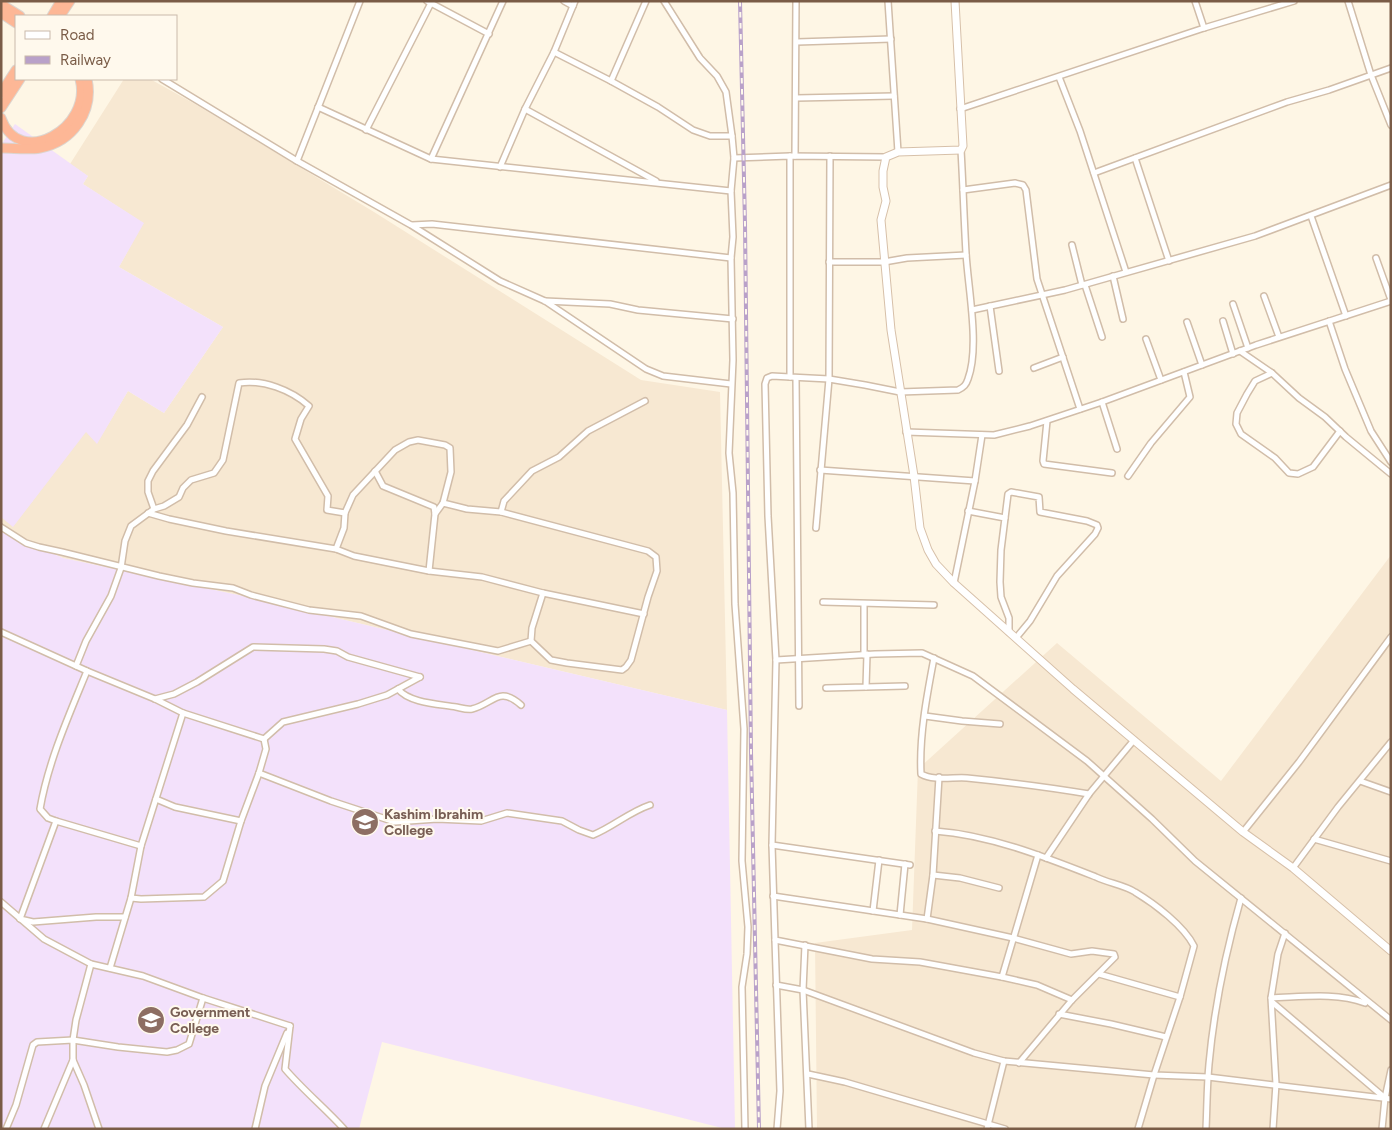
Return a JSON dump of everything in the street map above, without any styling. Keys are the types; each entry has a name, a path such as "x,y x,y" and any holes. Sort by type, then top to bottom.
{"highway":[{"path":"53,15 61,1"},
{"path":"63,15 70,1"},
{"path":"1,4 18,15"},
{"path":"1,13 15,22"},
{"path":"1,93 15,72"},
{"path":"1,108 19,80"},
{"path":"1,118 8,132 25,141 39,141 54,136 71,122 79,106 82,90 80,80"},
{"path":"1,148 39,148 66,138 78,125 87,107 87,80"}],"street":[{"path":"297,161 360,1"},
{"path":"431,160 503,1"},
{"path":"500,167 525,109 554,52 574,4 564,1"},
{"path":"611,81 646,1"},
{"path":"664,1 700,58 717,76 726,92 734,158 731,191 733,319 729,453 733,494 735,604 743,703 742,861 748,927 747,954 742,987 744,1129"},
{"path":"796,1 796,98 793,156 793,377 799,706"},
{"path":"888,1 898,152"},
{"path":"777,1129 780,1092 772,845 776,660 768,516 766,384 767,378 772,376 829,379 900,392 958,390 964,387 969,378 972,355 972,310 966,255 961,150 964,140 960,109 955,1"},
{"path":"1195,1 1204,28"},
{"path":"960,109 1204,28 1294,1"},
{"path":"1348,1 1371,74 1391,125"},
{"path":"366,130 429,2 489,34"},
{"path":"797,42 891,39"},
{"path":"554,52 658,107 693,130 710,136 732,136"},
{"path":"1094,173 1287,102 1329,90 1391,68"},
{"path":"1059,77 1080,132 1126,272"},
{"path":"164,80 297,161 411,225 500,281 545,301 646,369 663,376 731,384"},
{"path":"796,98 894,96"},
{"path":"318,107 431,160 731,191"},
{"path":"525,109 658,182"},
{"path":"734,158 793,156 886,157 898,152 961,150"},
{"path":"816,528 829,379 830,156"},
{"path":"886,157 883,171 883,188 886,201 881,220 891,330 914,476 920,528 928,550 936,564 954,583 1009,632 1134,740 1244,832 1293,868 1391,951"},
{"path":"1135,158 1169,261"},
{"path":"963,190 1015,183 1022,185 1026,190 1037,279 1080,409"},
{"path":"972,310 1083,285 1255,236 1391,185"},
{"path":"1311,216 1346,316"},
{"path":"411,225 432,224 731,258"},
{"path":"1072,245 1083,285 1102,337"},
{"path":"829,262 884,262 907,258 966,255"},
{"path":"906,432 994,435 1048,421 1279,337 1391,300 1376,258"},
{"path":"1112,276 1124,319"},
{"path":"1264,296 1279,337"},
{"path":"545,301 610,304 638,310 733,319"},
{"path":"1233,304 1248,348"},
{"path":"990,306 998,370"},
{"path":"1222,321 1233,354"},
{"path":"1329,321 1345,369 1371,431 1391,462"},
{"path":"1188,322 1202,365"},
{"path":"1146,339 1161,380"},
{"path":"1240,351 1272,373 1391,474"},
{"path":"1034,368 1063,357"},
{"path":"1128,476 1151,443 1190,397 1184,372"},
{"path":"1272,373 1254,381 1237,413 1236,424 1241,434 1275,458 1289,472 1298,474 1313,467 1340,431"},
{"path":"76,666 86,641 111,596 121,568 125,541 131,526 154,508 164,506 179,498 183,488 191,480 214,473 219,467 223,460 239,383 256,382 288,392 309,406 301,419 295,439 328,496 328,510 345,514"},
{"path":"154,508 148,492 148,481 186,425 202,397"},
{"path":"501,512 504,501 532,471 559,457 588,431 644,401"},
{"path":"1102,402 1117,449"},
{"path":"1048,421 1044,464 1112,473"},
{"path":"954,583 982,435"},
{"path":"336,549 344,528 345,514 353,495 395,450 409,442 418,440 445,444 450,448 451,472 443,503 434,514"},
{"path":"820,470 974,481"},
{"path":"375,471 383,486 434,507 429,571"},
{"path":"1009,632 1009,618 1001,597 1000,582 1001,550 1008,494 1011,492 1039,497 1040,512 1087,521 1097,525 1098,528 1095,534 1057,576 1030,621 1016,638"},
{"path":"443,503 467,509 501,512 648,551 656,557 656,571 631,660 622,670 551,660 532,641 532,628 543,593"},
{"path":"968,511 1005,518"},
{"path":"148,513 226,530 336,549 354,556 429,571 482,577 543,593 644,614"},
{"path":"1,526 26,542 39,547 121,568 193,583 233,588 310,610 361,616 410,634 498,650 532,641"},
{"path":"823,602 934,605"},
{"path":"864,604 866,687"},
{"path":"1,632 155,699 182,713 264,739"},
{"path":"1244,832 1299,762 1391,636"},
{"path":"155,699 174,694 197,682 252,647 337,651 348,657 420,677 387,695 283,722 264,739"},
{"path":"776,660 866,654 922,653 973,676 1087,761 1152,819 1195,861 1391,1020"},
{"path":"934,658 925,716 921,774 931,778 968,778 1042,786 1089,794"},
{"path":"87,671 72,708 44,790 40,809 48,818 56,821 142,846"},
{"path":"826,688 905,686"},
{"path":"398,689 402,694 424,702 471,710 501,695 513,698 521,705"},
{"path":"110,968 131,898 142,846 182,713"},
{"path":"925,716 962,722 1000,724"},
{"path":"131,898 204,897 223,881 266,749 264,739"},
{"path":"1046,858 1089,794 1134,740"},
{"path":"1293,868 1391,742"},
{"path":"259,773 331,801 394,822 437,819 480,821 507,813 562,821 593,835 603,831 635,810 650,805"},
{"path":"927,919 933,875 939,777"},
{"path":"1360,782 1391,792"},
{"path":"156,799 175,807 241,822"},
{"path":"20,919 56,821"},
{"path":"935,830 971,836 1038,855 1134,891 1167,916 1190,938 1194,946 1180,997 1138,1129"},
{"path":"1314,839 1391,861"},
{"path":"772,845 907,865 900,915"},
{"path":"1002,977 1038,855"},
{"path":"873,911 879,860"},
{"path":"933,875 960,878 999,888"},
{"path":"773,896 927,919 1014,938 1071,954 1092,951 1114,954 1115,957 1059,1014 1019,1063"},
{"path":"1206,1129 1209,1063 1221,984 1232,930 1241,898"},
{"path":"1,902 44,939 91,964 143,976 203,998 290,1026"},
{"path":"20,919 33,922 96,917 125,917"},
{"path":"1274,1129 1276,1084 1272,1000 1278,954 1285,933"},
{"path":"775,940 872,959 920,962 1002,977 1037,985 1072,1000"},
{"path":"805,945 803,990 809,1129"},
{"path":"44,1129 73,1060 76,1020 91,964"},
{"path":"1098,974 1180,997"},
{"path":"776,985 803,990 974,1053 1019,1063 1154,1075 1208,1077 1388,1099"},
{"path":"1272,1000 1335,996 1354,998 1370,1004"},
{"path":"6,1129 16,1105 33,1045 37,1042 73,1040 154,1051 177,1050 189,1044 203,998"},
{"path":"1272,1000 1388,1099"},
{"path":"1059,1014 1166,1037"},
{"path":"255,1129 265,1086 290,1026"},
{"path":"290,1026 285,1070 344,1129"},
{"path":"73,1060 99,1129"},
{"path":"988,1126 1004,1060"},
{"path":"1382,1129 1391,1070"},
{"path":"808,1074 845,1082 988,1126 1005,1129"}],"shaded area":[{"path":"123,80 152,80 374,212 641,380 720,392 727,710 243,596 63,558 1,530 1,515 14,525 86,431 97,443 128,391 164,413 223,327 119,267 143,223 83,184 88,176 70,164"},
{"path":"15,124 88,176 83,184 144,223 119,267 223,327 164,413 128,391 97,444 86,432 13,527 1,517 1,145"},
{"name":"Kashim Ibrahim College","path":"1,530 63,558 243,596 727,710 735,1129 726,1129 382,1042 359,1129 1,1129"},
{"path":"1391,555 1391,1129 817,1129 815,943 912,930 918,769 1057,643 1221,781"}],"railway":[{"path":"740,1 745,224 751,752 759,1129"}],"place":[{"name":"Kashim Ibrahim College","path":"365,822"},
{"name":"Government College","path":"151,1020"}]}
